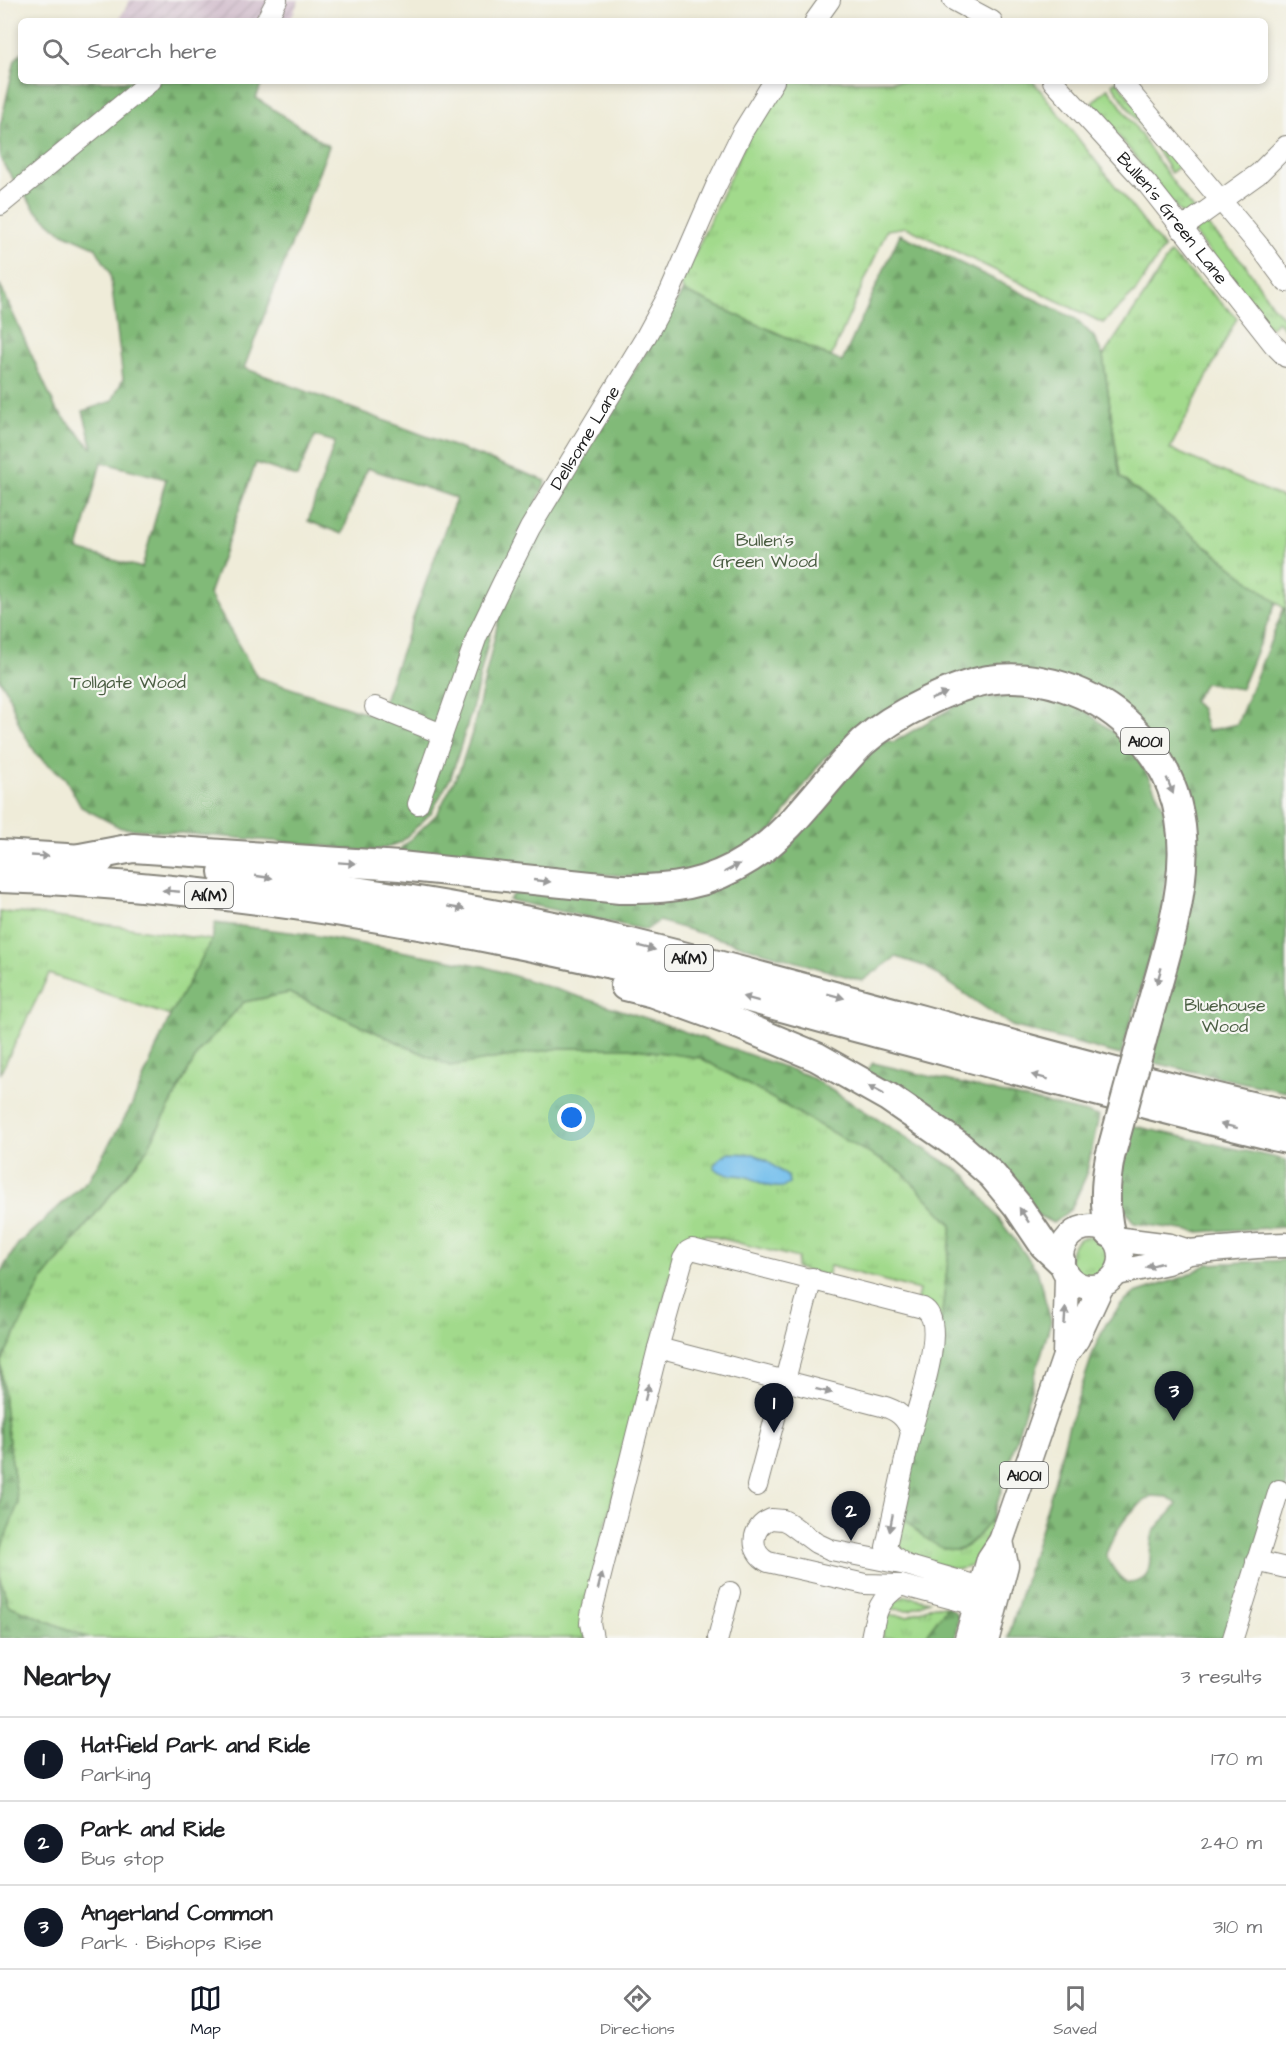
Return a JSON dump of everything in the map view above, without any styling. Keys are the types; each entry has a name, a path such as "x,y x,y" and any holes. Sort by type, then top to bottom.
{"highway":[{"name":"A1001","path":"887,723 913,708 950,692 988,680 1022,679 1048,682 1076,690 1115,713 1143,738 1167,776 1180,816 1184,859 1174,926 1110,1156 1104,1193 1106,1214 1112,1236"},
{"name":"A1(M)","path":"80,858 133,848 400,866 620,889 656,890 682,886 709,879 732,869 771,843 843,762 887,723"},
{"name":"A1(M)","path":"0,854 80,858 217,871 335,887 478,912 614,940 751,973 1193,1093 1286,1114"},
{"name":"A1(M)","path":"0,878 188,892 306,907 560,952 676,979 1151,1107 1286,1139"},
{"name":"A1(M)","path":"416,925 503,957 653,993 733,1022 817,1057 888,1097 959,1146 992,1175 1064,1268"}],"main road":[{"path":"1189,1252 1170,1246 1112,1236 1094,1227 1076,1230 1064,1243 1064,1268 1074,1282 1083,1287 1093,1288 1109,1279 1167,1262 1189,1252 1286,1245"},
{"path":"1109,1279 1121,1256 1112,1236"},
{"name":"A1001","path":"1064,1268 1065,1356"},
{"name":"A1001","path":"967,1638 984,1599 1006,1565 1001,1541 1065,1356 1077,1339 1109,1279"},
{"name":"A1001","path":"984,1599 987,1638"}],"street":[{"path":"268,18 277,0"},
{"path":"817,18 830,0"},
{"path":"953,0 986,18"},
{"path":"0,205 147,84"},
{"name":"Dellsome Lane","path":"418,804 477,636 507,573 530,528 644,340 670,292 743,131 772,84"},
{"name":"Bullen's Green Lane","path":"1056,84 1148,185 1274,345 1286,357"},
{"path":"1124,85 1260,247 1286,282"},
{"path":"1181,229 1258,174 1286,146"},
{"path":"375,707 442,734"},
{"path":"593,1638 590,1630 591,1615 658,1348 682,1259 688,1251 697,1249 928,1310 931,1314 934,1334 932,1351 911,1432 886,1547 892,1555 906,1565 984,1599"},
{"path":"757,1486 812,1278"},
{"path":"658,1348 889,1408 904,1418 911,1432"},
{"path":"1233,1638 1278,1490"},
{"path":"906,1565 831,1550 816,1543 783,1520 771,1519 765,1522 754,1536 758,1555 768,1562 865,1584 900,1585 984,1599"},
{"path":"1256,1561 1286,1568"},
{"path":"871,1638 880,1602 900,1585"},
{"path":"718,1638 730,1592"}],"shaded area":[{"path":"130,0 299,0 291,18 120,18"}],"green space":[{"name":"Tollgate Wood","path":"18,56 18,84 262,84 256,98 329,146 244,368 546,481 504,576 471,713 451,777 431,813 401,842 372,852 308,844 121,828 81,807 65,778 37,755 21,729 7,691 0,680 0,285 56,409 93,449 83,411 112,401 123,379 110,273 95,247 61,232 36,211 0,157 0,127 15,60","holes":["315,436 335,442 308,521 342,534 367,468 456,498 378,717 257,677 209,594 256,463 297,477","101,462 166,479 142,568 78,550"]},
{"path":"779,84 1035,84 1164,248 1136,291 1103,323 906,227 887,230 831,357 683,291 681,284 756,120"},
{"path":"1112,84 1119,84 1162,142 1157,146 1160,149 1165,145 1182,164 1171,173"},
{"path":"1108,88 1195,212 1182,215 1092,103"},
{"path":"1203,221 1245,264 1271,304 1286,321 1286,330 1277,321 1270,328 1194,233"},
{"name":"Bullen's Green Wood","path":"900,234 1076,319 1094,337 1103,356 1120,477 1276,602 1241,689 1205,683 1193,701 1201,709 1207,731 1237,724 1284,608 1286,610 1286,1092 1150,1062 1181,946 1174,771 1086,687 910,699 823,759 772,831 719,865 666,879 391,858 437,814 460,769 473,730 502,605 538,529 683,291 842,362"},
{"path":"1170,253 1237,318 1170,449 1286,499 1286,610 1120,477 1103,356"},
{"path":"1028,694 1080,707 1126,742 1147,774 1163,806 1170,845 1161,918 1121,1055 1012,1026 924,966 896,957 862,981 659,921 646,930 509,900 514,894 533,888 629,899 701,896 756,866 880,739 894,742 965,700"},
{"path":"0,912 35,914 212,940 170,1016 49,974 0,1074"},
{"path":"215,923 306,934 483,966 649,1019 809,1076 966,1175 1037,1270 1051,1321 993,1518 964,1548 948,1550 925,1538 911,1526 900,1511 941,1322 952,1225 902,1172 701,1058 629,1048 560,1048 450,1066 289,993 244,1002 199,1051 146,1151 43,1279 1,1363 5,1414 18,1504 0,1551 0,1273 18,1244 89,1179 131,1107 170,1016 212,940"},
{"path":"289,993 450,1066 560,1048 629,1048 701,1058 902,1172 952,1225 941,1322 917,1299 919,1290 830,1266 827,1276 796,1268 798,1258 704,1234 701,1244 682,1243 677,1249 583,1613 586,1638 89,1638 8,1605 0,1576 0,1551 18,1504 5,1414 1,1363 43,1279 146,1151 199,1051 244,1002"},
{"path":"873,1063 1099,1116 1086,1176 1071,1209 1053,1223 1030,1211 863,1075"},
{"path":"1130,1125 1286,1160 1286,1227 1197,1232 1134,1223 1121,1204 1120,1168"},
{"path":"1091,1236 1106,1242 1112,1257 1106,1272 1091,1278 1076,1272 1070,1257 1076,1242"},
{"path":"1286,1260 1286,1487 1225,1638 1008,1638 1068,1428 1095,1347 1106,1324 1121,1305 1135,1293 1184,1277 1208,1264","holes":["1152,1496 1168,1497 1177,1504 1153,1534 1147,1573 1141,1580 1127,1583 1117,1573 1106,1554 1110,1545 1124,1520 1144,1501"]},
{"path":"900,1511 971,1543 993,1518 986,1542 978,1558 966,1568 958,1569 913,1558 898,1549 895,1535"},
{"path":"0,1576 8,1605 89,1638 0,1638"},
{"path":"906,1596 929,1601 910,1610 889,1609 896,1601"},
{"path":"934,1605 947,1607 926,1635 913,1638 882,1638 886,1615 908,1616"},
{"path":"947,1607 958,1616 955,1638 913,1638 926,1635"}],"water":[{"path":"728,1153 754,1154 788,1177 789,1183 781,1187 771,1187 748,1177 722,1173 715,1168 715,1164"}],"place":[{"name":"Angerland Common","path":"1174,1421"},
{"name":"Hatfield Park and Ride","path":"774,1433"},
{"name":"Park and Ride","path":"851,1541"}],"park label":[{"name":"Bluehouse Wood","path":"1225,1015"}]}
